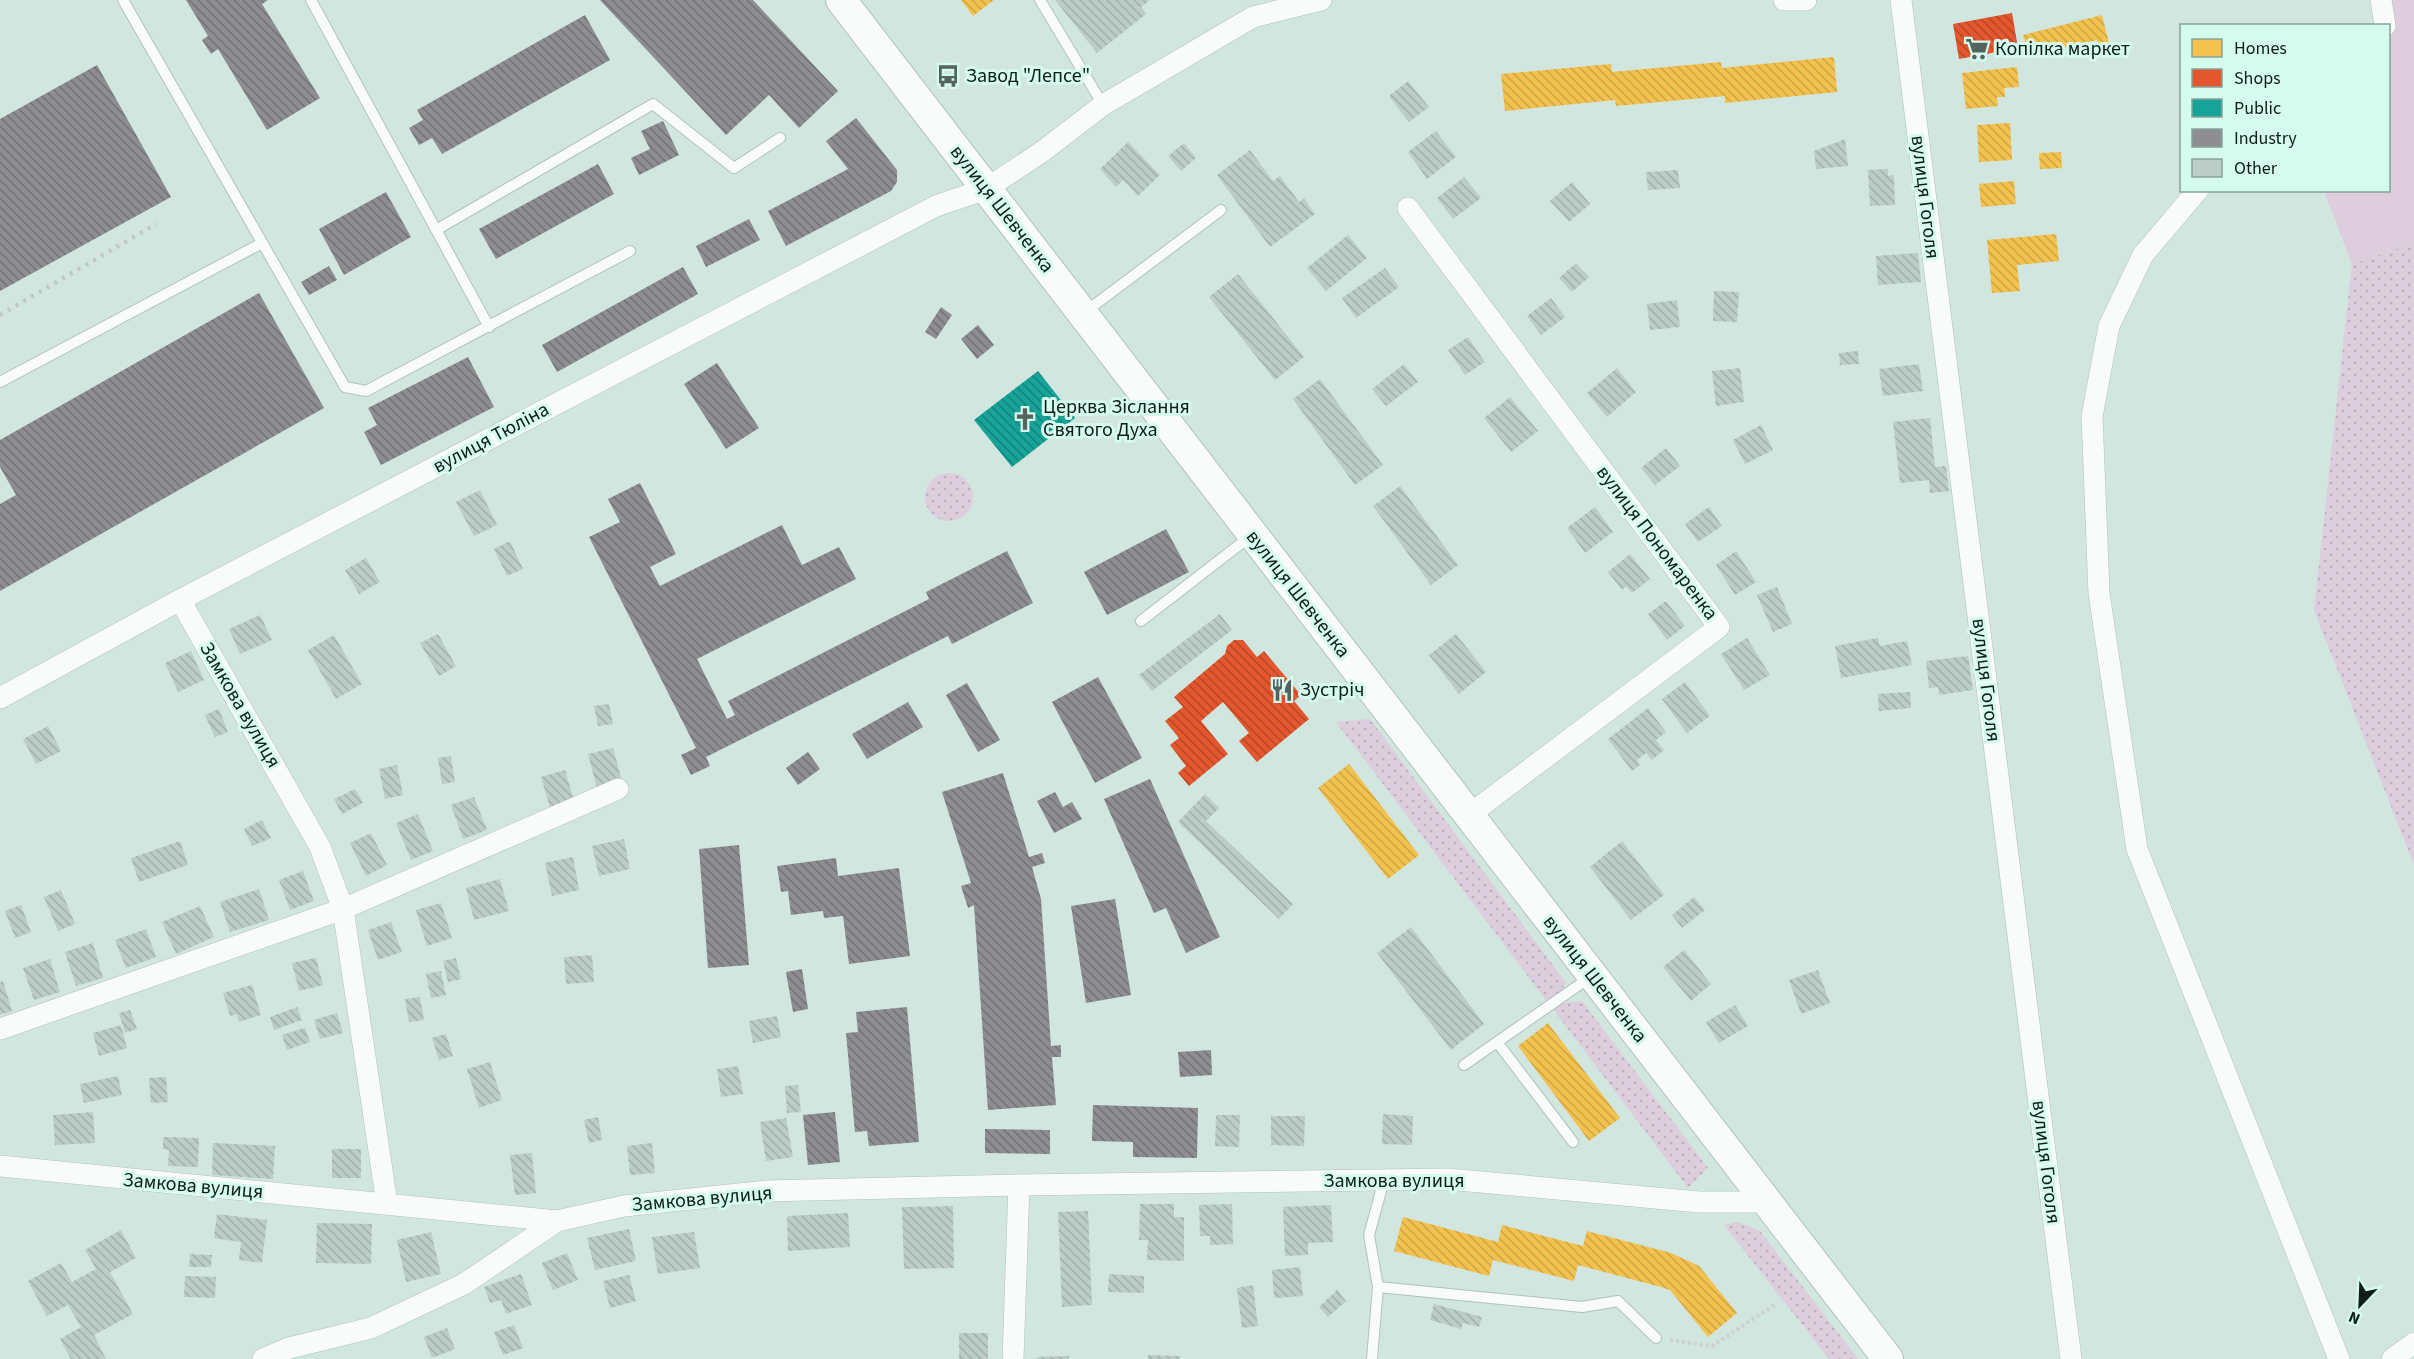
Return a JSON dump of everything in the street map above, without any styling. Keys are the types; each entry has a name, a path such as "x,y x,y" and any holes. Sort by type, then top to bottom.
{"main road":[{"name":"вулиця Шевченка","path":"841,0 1888,1359"}],"street":[{"name":"вулиця Тюліна","path":"0,698 180,600 936,206 986,189 1043,151 1103,105 1253,16 1322,0"},
{"path":"1784,0 1806,0"},
{"name":"вулиця Гоголя","path":"1900,0 2071,1359"},
{"path":"2381,0 2385,24"},
{"path":"2196,192 2143,255 2109,326 2092,416 2099,593 2137,849 2339,1359"},
{"name":"вулиця Пономаренка","path":"1408,208 1719,627 1469,815"},
{"name":"Замкова вулиця","path":"180,600 320,847 343,909 387,1204"},
{"path":"0,1029 343,909 618,789"},
{"name":"Замкова вулиця","path":"0,1167 557,1221 624,1206 766,1191 1019,1185 1448,1179 1699,1202 1767,1202"},
{"path":"1013,1359 1019,1185"},
{"path":"263,1359 289,1348 371,1328 464,1284 557,1221"},
{"path":"2392,1359 2414,1343"}],"lane":[{"path":"123,0 345,387 366,392 630,251"},
{"path":"311,0 489,327"},
{"path":"1040,0 1103,105"},
{"path":"436,230 653,104 734,168 780,138"},
{"path":"1083,314 1221,210"},
{"path":"0,382 262,243"},
{"path":"1141,621 1252,535"},
{"path":"1464,1065 1592,975"},
{"path":"1497,1042 1573,1142"},
{"path":"1372,1359 1378,1287 1369,1235 1384,1180"},
{"path":"1378,1287 1582,1307 1618,1301 1656,1338"}],"path":[{"path":"1656,1338 1712,1346 1776,1304"}],"shaded area":[{"path":"2381,0 2414,0 2414,243 2352,264 2324,192 2390,192 2390,24 2387,24"},
{"path":"2414,243 2414,865 2314,610 2352,264"},
{"path":"949,473 966,480 973,497 966,514 949,521 932,514 925,497 932,480"},
{"path":"1370,719 1566,983 1552,1004 1582,1001 1708,1168 1688,1188 1336,722"},
{"path":"1738,1222 1760,1231 1858,1359 1829,1359 1724,1225"}],"building: Homes":[{"path":"961,0 994,0 973,16"},
{"path":"2102,15 2109,43 2099,45 2097,40 2023,58 2020,47 2026,45 2023,35"},
{"path":"1834,57 1837,92 1725,103 1725,96 1616,106 1615,100 1505,111 1501,74 1611,64 1612,72 1721,62 1722,68"},
{"path":"2017,67 2019,87 2004,88 2005,97 1997,97 1998,106 1966,109 1962,73"},
{"path":"2010,123 2012,160 1979,162 1977,125"},
{"path":"2061,152 2062,168 2040,169 2039,153"},
{"path":"2014,181 2016,204 1981,207 1979,184"},
{"path":"2056,234 2059,261 2017,265 2020,291 1992,293 1987,240"},
{"path":"1349,764 1419,855 1388,879 1318,788"},
{"path":"1548,1023 1620,1118 1589,1141 1518,1046"},
{"path":"1403,1217 1498,1242 1502,1225 1583,1246 1587,1231 1671,1253 1699,1266 1737,1313 1708,1337 1670,1290 1661,1287 1578,1265 1574,1281 1493,1260 1489,1276 1394,1251"}],"building: Shops":[{"path":"2012,13 2018,48 1959,59 1953,24"},
{"path":"1234,640 1243,640 1257,657 1264,651 1301,695 1294,701 1309,719 1257,762 1239,741 1249,733 1223,702 1201,721 1228,754 1189,786 1178,773 1186,766 1170,745 1179,738 1165,721 1183,707 1174,697 1225,654 1227,646"}],"building: Public":[{"name":"Церква Зіслання Святого Духа","path":"1038,371 1075,418 1012,467 974,420"}],"building: Industry":[{"path":"186,0 268,0 262,4 320,98 267,130 218,49 211,54 202,40 208,36"},
{"path":"600,0 753,0 838,91 799,128 769,95 726,135"},
{"path":"585,15 610,60 442,154 432,138 419,145 409,128 423,120 417,110"},
{"path":"97,65 171,197 0,291 0,119"},
{"path":"856,118 897,170 897,182 891,191 786,246 768,211 848,169 826,141"},
{"path":"663,121 679,155 639,175 631,158 650,149 641,131"},
{"path":"598,164 614,194 496,259 479,229"},
{"path":"386,192 411,237 344,275 319,229"},
{"path":"749,219 760,240 706,267 696,246"},
{"path":"329,266 337,280 309,295 301,282"},
{"path":"683,267 698,294 557,372 542,345"},
{"path":"259,293 324,408 0,591 0,504 16,495 0,467 0,440"},
{"path":"941,307 952,315 936,339 925,332"},
{"path":"978,325 994,345 977,359 961,339"},
{"path":"468,357 494,407 381,465 364,432 377,425 368,408"},
{"path":"717,363 759,428 726,449 684,384"},
{"path":"640,483 676,554 650,567 660,586 782,525 802,565 839,547 856,579 697,659 727,719 735,715 728,701 929,599 926,592 1007,551 1033,603 952,644 948,636 706,757 710,766 691,775 681,755 696,748 589,537 620,522 608,499"},
{"path":"1166,529 1189,572 1107,615 1084,572"},
{"path":"1098,677 1142,758 1095,783 1052,702"},
{"path":"967,683 1000,740 978,752 946,695"},
{"path":"908,702 923,727 867,759 852,734"},
{"path":"808,752 820,769 798,785 786,768"},
{"path":"1003,773 1029,857 1042,853 1045,863 1032,867 1041,899 1051,1046 1061,1045 1061,1057 1052,1057 1056,1105 988,1110 974,905 968,908 961,886 971,883 942,792"},
{"path":"1150,779 1220,937 1186,953 1166,908 1154,913 1104,799"},
{"path":"1055,792 1063,807 1072,802 1082,819 1054,833 1037,801"},
{"path":"739,845 749,965 708,968 699,849"},
{"path":"836,858 838,876 899,868 910,956 849,964 843,916 824,918 823,911 791,915 788,891 781,892 777,866"},
{"path":"1115,899 1131,995 1086,1003 1071,906"},
{"path":"802,969 808,1009 793,1012 786,972"},
{"path":"907,1007 919,1142 869,1146 867,1131 855,1132 846,1033 858,1032 856,1012"},
{"path":"1211,1050 1212,1075 1180,1077 1178,1052"},
{"path":"1093,1105 1198,1108 1197,1158 1133,1157 1133,1142 1092,1141"},
{"path":"835,1112 840,1162 808,1165 803,1115"},
{"path":"985,1129 1050,1130 1050,1154 985,1153"}],"building: Other":[{"path":"1055,0 1150,0 1141,7 1146,14 1097,53"},
{"path":"1408,81 1429,107 1409,122 1389,96"},
{"path":"1436,131 1456,157 1427,179 1408,152"},
{"path":"1845,139 1848,166 1816,169 1814,151"},
{"path":"1128,142 1160,175 1138,196 1123,180 1116,187 1100,169"},
{"path":"1184,143 1196,158 1181,171 1168,156"},
{"path":"1250,150 1273,181 1280,176 1299,202 1304,198 1315,214 1270,247 1217,175"},
{"path":"1888,169 1888,176 1894,175 1895,205 1870,206 1868,170"},
{"path":"1678,170 1680,188 1648,190 1646,172"},
{"path":"1464,177 1481,198 1453,219 1437,198"},
{"path":"1572,182 1590,204 1569,222 1550,201"},
{"path":"1348,235 1367,258 1326,291 1307,268"},
{"path":"1918,253 1921,282 1878,285 1876,256"},
{"path":"1576,263 1589,277 1572,292 1559,278"},
{"path":"1385,268 1399,287 1356,318 1342,298"},
{"path":"1238,274 1304,357 1275,380 1209,297"},
{"path":"1714,291 1739,292 1737,322 1713,321"},
{"path":"1551,298 1565,317 1541,335 1527,316"},
{"path":"1677,300 1680,327 1650,330 1647,304"},
{"path":"1468,337 1485,362 1465,375 1448,350"},
{"path":"1858,351 1859,364 1840,365 1839,353"},
{"path":"1404,364 1418,382 1386,406 1372,389"},
{"path":"1919,364 1923,391 1883,396 1879,369"},
{"path":"1617,368 1636,392 1607,417 1587,393"},
{"path":"1740,368 1744,402 1716,406 1712,371"},
{"path":"1320,379 1383,465 1355,485 1293,399"},
{"path":"1510,397 1538,431 1511,452 1484,418"},
{"path":"1930,418 1935,467 1946,466 1949,491 1930,493 1929,480 1900,483 1893,422"},
{"path":"1761,425 1773,450 1745,464 1733,440"},
{"path":"1666,448 1680,466 1655,485 1641,468"},
{"path":"1400,486 1458,565 1431,585 1373,506"},
{"path":"480,490 497,525 474,536 456,502"},
{"path":"1595,507 1613,532 1585,553 1567,528"},
{"path":"1709,507 1722,526 1698,542 1685,524"},
{"path":"510,541 523,569 507,576 494,549"},
{"path":"1736,551 1756,582 1735,595 1716,565"},
{"path":"1630,554 1650,579 1632,593 1626,586 1622,590 1608,572"},
{"path":"366,558 380,582 359,594 345,570"},
{"path":"1777,587 1792,624 1773,632 1757,595"},
{"path":"1666,601 1685,626 1667,640 1648,614"},
{"path":"1220,614 1232,630 1152,691 1139,675"},
{"path":"260,615 272,640 240,654 229,629"},
{"path":"438,634 456,666 439,676 420,643"},
{"path":"1456,634 1486,672 1459,694 1429,655"},
{"path":"334,635 362,684 336,699 308,650"},
{"path":"1747,638 1770,675 1744,690 1721,654"},
{"path":"1878,638 1880,646 1907,641 1912,665 1841,678 1835,646"},
{"path":"191,651 204,680 178,692 165,663"},
{"path":"1968,656 1973,690 1939,695 1938,687 1929,688 1926,661"},
{"path":"1685,682 1710,716 1687,733 1662,699"},
{"path":"1910,692 1911,708 1879,711 1878,694"},
{"path":"609,704 613,724 598,726 594,706"},
{"path":"1648,708 1666,732 1656,740 1664,750 1652,760 1646,753 1637,760 1640,765 1632,771 1608,739"},
{"path":"219,709 228,732 215,737 205,715"},
{"path":"48,726 61,751 36,764 23,739"},
{"path":"613,748 622,781 597,788 588,754"},
{"path":"451,756 455,782 442,784 438,758"},
{"path":"397,765 403,795 385,799 379,769"},
{"path":"565,770 574,800 550,807 541,777"},
{"path":"355,789 363,803 342,814 334,799"},
{"path":"1205,794 1219,808 1206,821 1293,904 1279,919 1178,822"},
{"path":"474,797 487,830 463,839 451,805"},
{"path":"418,814 433,851 411,860 396,823"},
{"path":"262,820 271,838 252,846 244,829"},
{"path":"371,833 387,865 366,876 350,843"},
{"path":"624,839 630,869 599,876 592,846"},
{"path":"180,841 188,865 139,882 131,858"},
{"path":"1622,841 1664,895 1631,920 1590,867"},
{"path":"573,857 579,890 552,896 545,863"},
{"path":"303,871 314,901 290,910 279,880"},
{"path":"500,879 509,911 474,920 466,888"},
{"path":"259,889 269,920 230,932 220,902"},
{"path":"61,890 75,924 58,931 44,897"},
{"path":"1694,897 1705,910 1682,928 1672,915"},
{"path":"441,903 452,938 427,946 416,910"},
{"path":"21,905 31,932 15,938 5,911"},
{"path":"200,906 214,937 176,954 162,922"},
{"path":"391,922 402,952 378,960 368,930"},
{"path":"1411,927 1484,1024 1451,1050 1377,953"},
{"path":"146,929 156,957 126,968 115,940"},
{"path":"93,943 103,978 76,986 65,952"},
{"path":"1684,950 1711,984 1691,1001 1663,967"},
{"path":"592,955 594,982 566,984 564,957"},
{"path":"316,958 323,985 299,991 292,963"},
{"path":"456,958 461,979 448,982 443,961"},
{"path":"50,959 60,992 34,1000 23,968"},
{"path":"1818,970 1830,1003 1801,1014 1789,980"},
{"path":"441,971 446,995 431,998 426,974"},
{"path":"3,981 12,1011 0,1015 0,982"},
{"path":"252,985 261,1015 239,1022 237,1014 230,1016 223,993"},
{"path":"420,997 424,1020 409,1022 405,999"},
{"path":"1735,1005 1748,1026 1719,1043 1706,1022"},
{"path":"297,1007 302,1020 274,1030 270,1017"},
{"path":"130,1010 137,1029 125,1033 119,1013"},
{"path":"337,1013 343,1033 320,1039 314,1020"},
{"path":"777,1016 781,1037 753,1043 749,1021"},
{"path":"121,1025 127,1048 99,1056 93,1033"},
{"path":"305,1028 310,1042 287,1050 282,1035"},
{"path":"446,1034 453,1056 439,1060 432,1038"},
{"path":"490,1062 502,1100 479,1108 467,1069"},
{"path":"738,1066 743,1094 721,1097 717,1069"},
{"path":"118,1076 122,1095 84,1103 80,1084"},
{"path":"166,1077 168,1102 151,1103 149,1078"},
{"path":"798,1085 801,1112 787,1113 785,1086"},
{"path":"93,1112 95,1143 55,1145 53,1115"},
{"path":"1383,1114 1413,1116 1412,1145 1382,1144"},
{"path":"1216,1115 1240,1115 1239,1147 1215,1146"},
{"path":"1271,1116 1305,1116 1304,1146 1271,1145"},
{"path":"598,1117 602,1140 589,1143 584,1120"},
{"path":"786,1118 793,1157 766,1161 760,1122"},
{"path":"163,1137 199,1138 198,1167 168,1166 169,1150 163,1149"},
{"path":"213,1143 275,1146 273,1179 212,1175"},
{"path":"652,1143 655,1173 630,1175 627,1146"},
{"path":"332,1149 361,1149 361,1178 332,1178"},
{"path":"532,1153 536,1193 515,1195 510,1155"},
{"path":"1140,1204 1174,1204 1174,1217 1184,1217 1184,1261 1147,1260 1148,1240 1139,1240"},
{"path":"1232,1204 1233,1244 1210,1245 1210,1236 1200,1236 1199,1205"},
{"path":"1331,1205 1333,1242 1308,1243 1308,1255 1285,1256 1283,1207"},
{"path":"953,1206 954,1268 904,1269 902,1207"},
{"path":"1088,1211 1092,1305 1062,1307 1058,1212"},
{"path":"848,1213 850,1247 788,1251 787,1216"},
{"path":"217,1214 267,1220 262,1263 239,1260 241,1242 214,1238"},
{"path":"317,1223 372,1224 371,1264 316,1263"},
{"path":"629,1229 636,1261 595,1270 587,1238"},
{"path":"121,1230 136,1258 110,1272 133,1314 94,1335 106,1359 71,1359 60,1339 81,1327 68,1305 47,1316 28,1281 61,1263 72,1282 96,1269 85,1250"},
{"path":"431,1232 441,1274 406,1282 397,1240"},
{"path":"694,1232 700,1268 658,1274 652,1237"},
{"path":"567,1253 578,1280 553,1290 542,1263"},
{"path":"190,1254 212,1255 211,1267 189,1267"},
{"path":"1300,1267 1303,1296 1274,1298 1272,1270"},
{"path":"521,1274 532,1305 506,1314 501,1300 490,1303 484,1287"},
{"path":"1109,1274 1144,1276 1144,1293 1108,1292"},
{"path":"629,1275 636,1301 610,1308 603,1281"},
{"path":"185,1276 216,1277 215,1298 184,1297"},
{"path":"1253,1285 1258,1326 1242,1328 1237,1288"},
{"path":"1337,1290 1346,1301 1328,1317 1319,1307"},
{"path":"1434,1304 1482,1317 1479,1327 1463,1323 1461,1329 1430,1320"},
{"path":"514,1325 523,1348 503,1355 494,1332"},
{"path":"447,1328 455,1349 432,1358 424,1337"},
{"path":"959,1333 988,1333 988,1359 959,1359"},
{"path":"1148,1355 1180,1356 1180,1359 1148,1359"},
{"path":"1069,1356 1069,1359 1037,1359 1037,1357"}],"railway":[{"path":"0,315 156,224"}],"place":[{"name":"Копілка маркет","path":"1977,49"},
{"name":"Завод \"Лепсе\"","path":"948,76"},
{"name":"Церква Зіслання Святого Духа","path":"1025,419"},
{"name":"Зустріч","path":"1282,690"}]}
